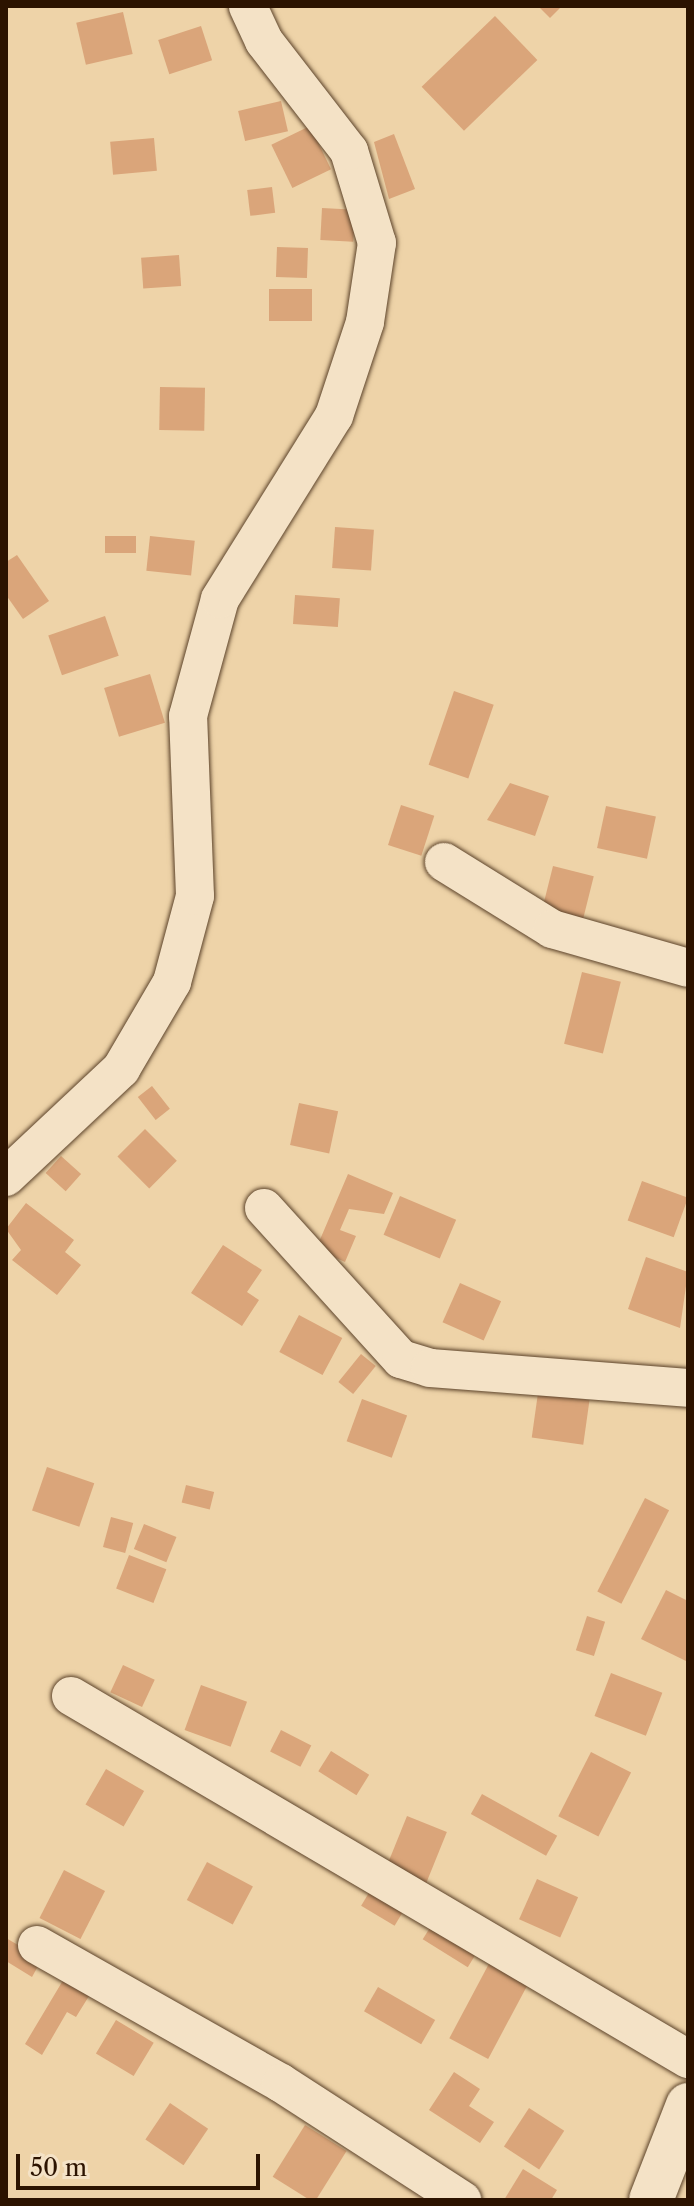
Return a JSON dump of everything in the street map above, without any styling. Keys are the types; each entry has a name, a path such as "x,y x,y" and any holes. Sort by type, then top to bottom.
{"main road":[{"path":"651,2200 688,2105"}],"street":[{"path":"6,1177 121,1069 172,982 195,896 188,716 220,599 334,416 365,322 377,243 349,151 264,41 248,6"},
{"path":"444,862 552,929 688,968"},
{"path":"264,1208 401,1359 430,1368 688,1388"},
{"path":"71,1696 688,2059"},
{"path":"37,1945 281,2083 462,2200"}],"building":[{"path":"538,6 562,6 550,18"},
{"path":"123,12 133,54 86,65 76,23"},
{"path":"495,16 537,60 464,131 422,87"},
{"path":"201,26 212,60 169,74 158,40"},
{"path":"281,101 288,131 245,141 238,111"},
{"path":"310,126 331,169 292,188 271,145"},
{"path":"394,134 415,189 389,199 374,142"},
{"path":"154,138 157,171 113,175 110,142"},
{"path":"272,187 275,213 250,216 247,190"},
{"path":"322,208 355,210 353,242 320,240"},
{"path":"277,247 308,248 307,278 276,277"},
{"path":"179,255 181,286 143,289 141,258"},
{"path":"269,289 312,289 312,321 269,321"},
{"path":"160,387 205,388 204,431 159,430"},
{"path":"335,527 374,530 371,571 332,568"},
{"path":"105,536 136,536 136,553 105,553"},
{"path":"150,536 195,541 191,576 146,571"},
{"path":"17,555 49,601 23,619 6,595 6,562"},
{"path":"295,595 340,598 338,627 293,624"},
{"path":"105,616 119,656 62,675 48,636"},
{"path":"150,674 165,723 119,737 104,688"},
{"path":"454,691 494,705 468,778 429,765"},
{"path":"510,783 549,796 535,836 487,820"},
{"path":"401,805 434,816 421,856 388,845"},
{"path":"606,806 656,817 647,859 597,848"},
{"path":"553,866 594,876 583,919 542,909"},
{"path":"582,972 621,982 603,1053 564,1044"},
{"path":"152,1086 170,1109 156,1120 138,1097"},
{"path":"299,1103 338,1111 329,1153 290,1145"},
{"path":"145,1129 177,1161 149,1188 117,1157"},
{"path":"61,1156 81,1174 66,1191 46,1173"},
{"path":"348,1174 393,1193 384,1214 349,1209 340,1230 356,1236 345,1262 316,1249"},
{"path":"642,1181 688,1198 674,1237 628,1220"},
{"path":"400,1196 456,1220 440,1258 384,1235"},
{"path":"26,1203 74,1240 65,1252 81,1265 57,1295 12,1260 21,1250 6,1229"},
{"path":"223,1245 262,1270 247,1292 259,1300 242,1326 191,1293"},
{"path":"646,1257 688,1272 680,1328 628,1309"},
{"path":"460,1283 501,1301 484,1341 443,1322"},
{"path":"299,1315 342,1338 323,1375 279,1352"},
{"path":"361,1354 376,1366 353,1394 338,1382"},
{"path":"538,1393 589,1400 583,1445 532,1438"},
{"path":"362,1399 407,1415 392,1458 347,1441"},
{"path":"47,1467 94,1483 79,1527 32,1510"},
{"path":"186,1485 214,1492 210,1509 182,1502"},
{"path":"645,1498 669,1510 621,1604 597,1592"},
{"path":"111,1517 133,1523 125,1553 103,1547"},
{"path":"144,1524 176,1537 166,1562 134,1549"},
{"path":"129,1555 166,1569 153,1603 116,1589"},
{"path":"666,1590 688,1601 686,1661 641,1639"},
{"path":"587,1616 605,1622 594,1656 576,1650"},
{"path":"123,1665 155,1680 142,1707 110,1692"},
{"path":"611,1673 662,1693 646,1736 595,1716"},
{"path":"201,1685 247,1702 231,1747 185,1730"},
{"path":"281,1730 311,1745 300,1767 270,1751"},
{"path":"331,1751 369,1775 356,1795 318,1771"},
{"path":"591,1752 631,1772 598,1837 558,1816"},
{"path":"106,1769 144,1791 124,1827 86,1805"},
{"path":"482,1794 557,1836 546,1856 471,1814"},
{"path":"407,1816 447,1832 426,1883 386,1867"},
{"path":"207,1862 253,1886 233,1924 187,1900"},
{"path":"64,1870 105,1891 80,1939 39,1918"},
{"path":"537,1879 578,1897 560,1937 519,1919"},
{"path":"373,1886 406,1906 395,1926 361,1906"},
{"path":"436,1918 481,1946 468,1967 423,1939"},
{"path":"6,1938 42,1959 32,1977 6,1961"},
{"path":"492,1958 531,1979 488,2059 449,2038"},
{"path":"68,1972 94,1988 76,2017 67,2012 42,2055 25,2044"},
{"path":"378,1987 435,2020 421,2044 364,2011"},
{"path":"116,2020 154,2043 134,2076 96,2053"},
{"path":"454,2072 480,2089 469,2106 494,2122 480,2143 429,2110"},
{"path":"170,2103 208,2129 184,2165 145,2139"},
{"path":"529,2108 564,2131 539,2169 504,2147"},
{"path":"305,2125 347,2151 316,2200 310,2200 273,2177"},
{"path":"523,2169 557,2190 551,2200 504,2200"}]}
